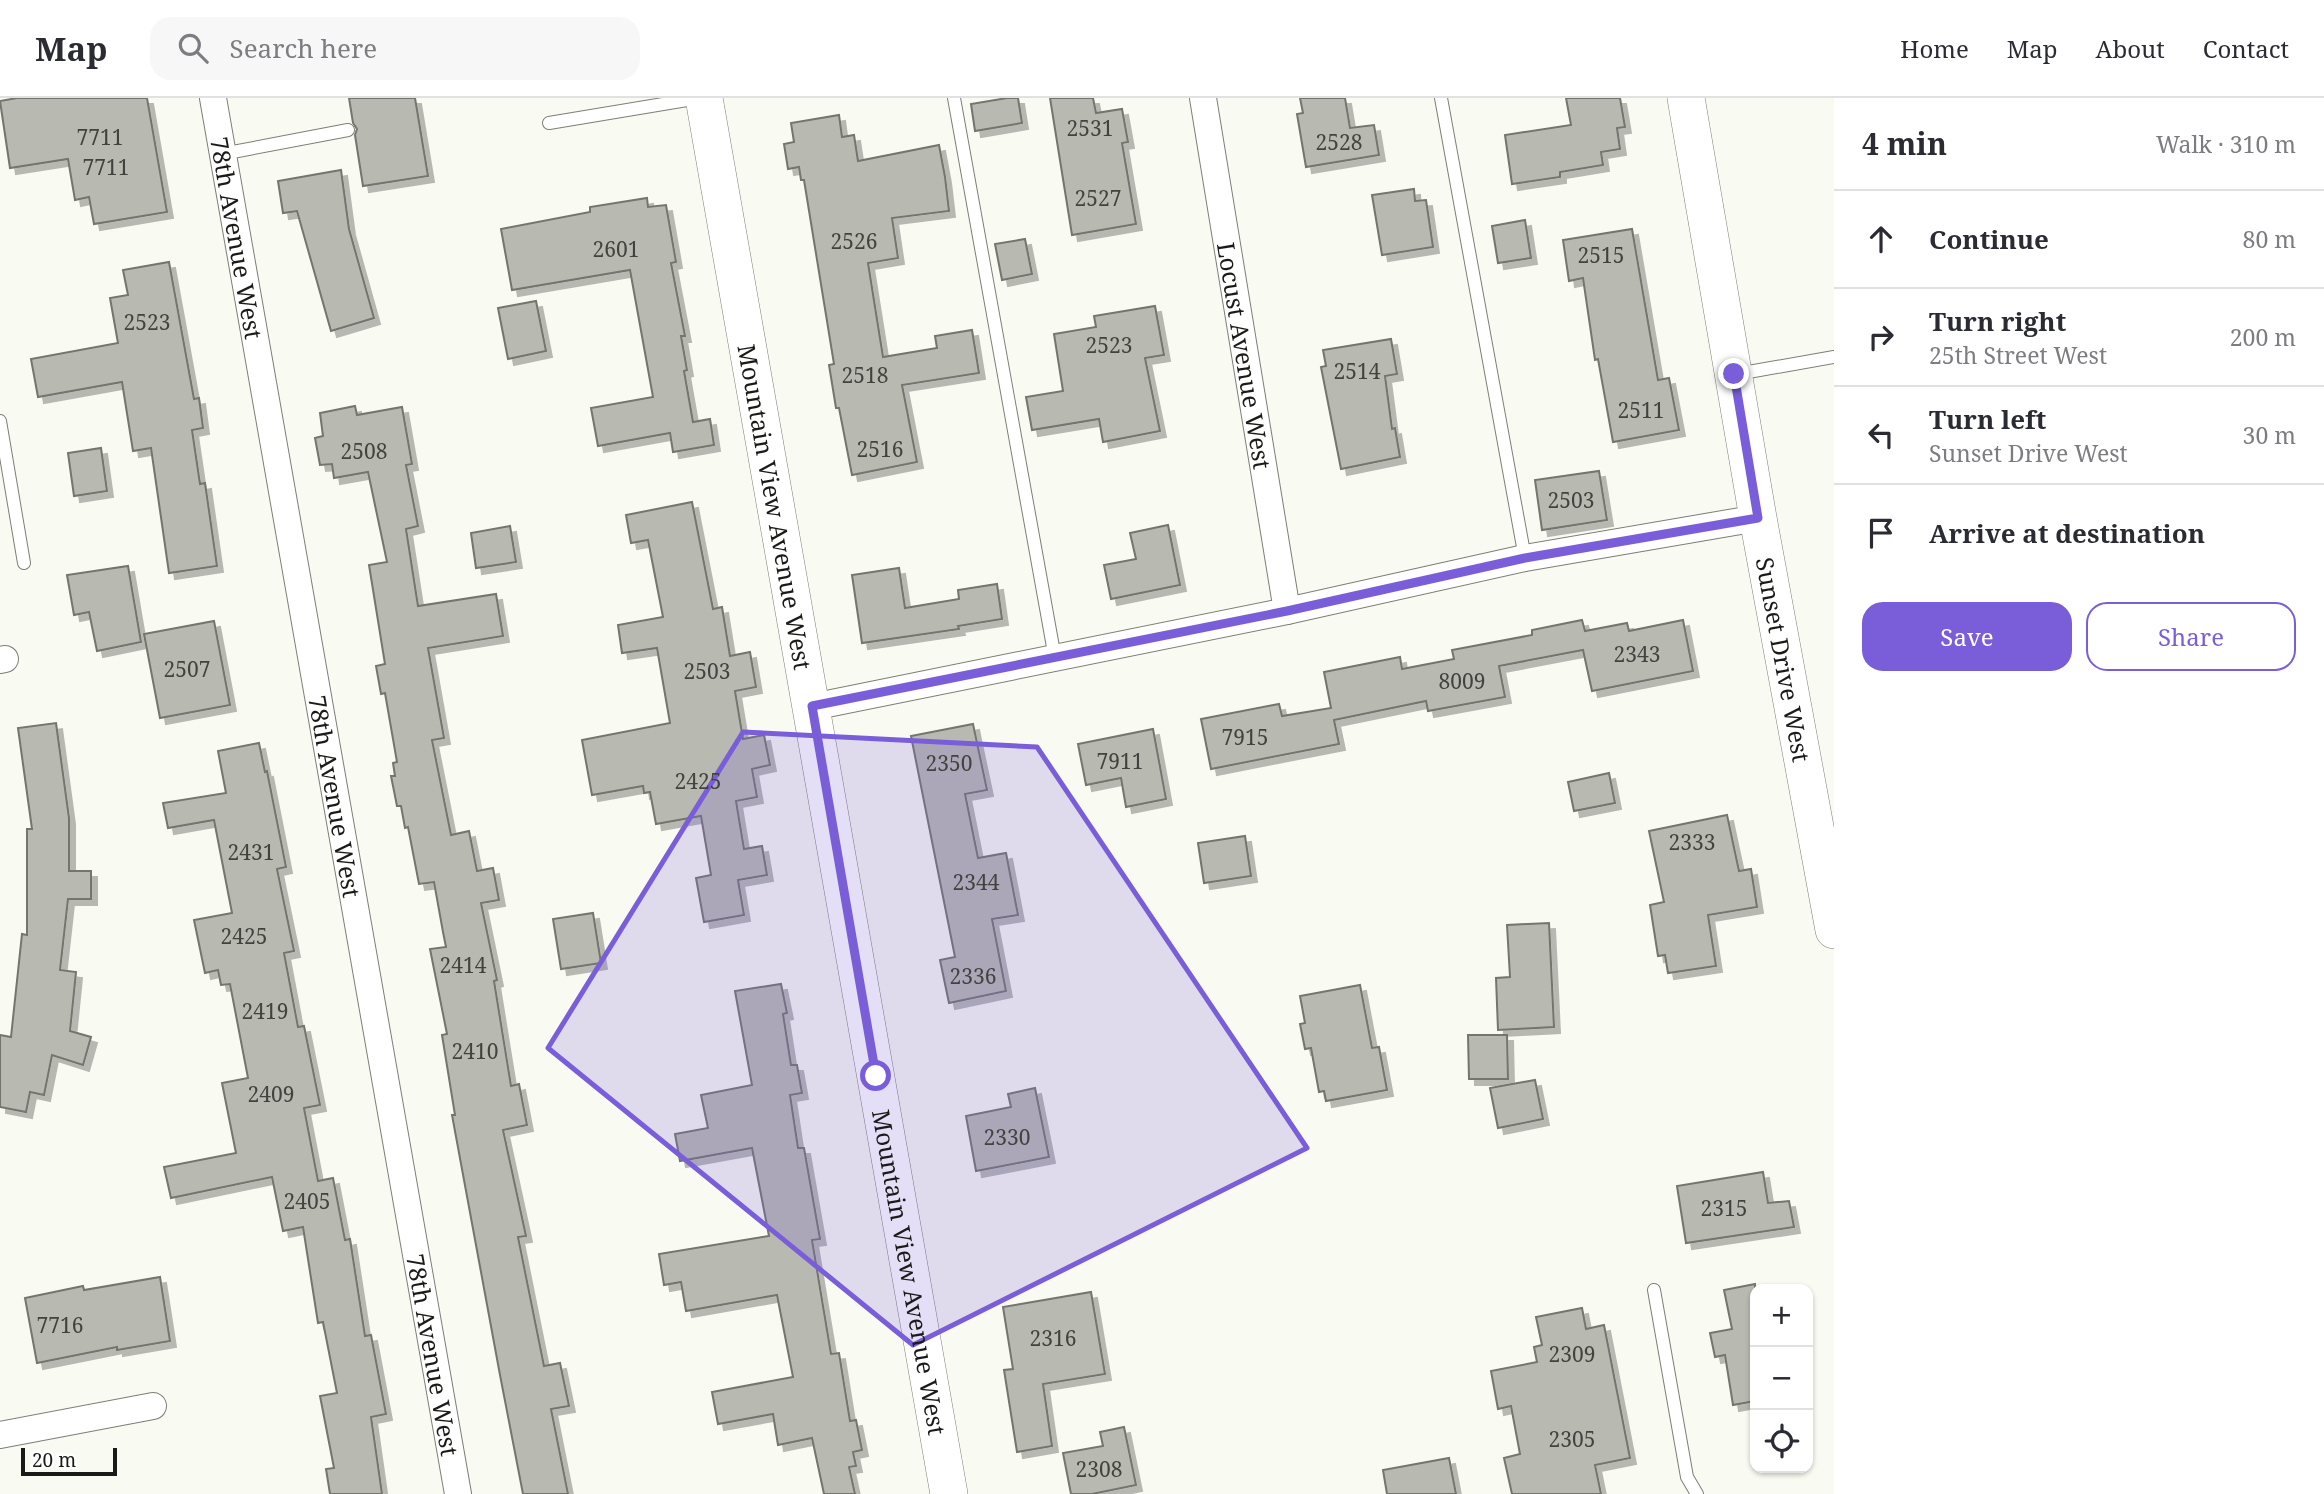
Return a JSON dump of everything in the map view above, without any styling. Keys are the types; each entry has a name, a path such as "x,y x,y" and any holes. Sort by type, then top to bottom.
{"street":[{"name":"78th Avenue West","path":"213,98 458,1494"},
{"name":"Mountain View Avenue West","path":"704,98 949,1494"},
{"name":"Locust Avenue West","path":"1203,98 1287,611"},
{"name":"Sunset Drive West","path":"1686,98 1758,518 1834,930"},
{"path":"812,706 1287,611 1525,558 1758,518"},
{"path":"0,1436 153,1406"}],"lane":[{"path":"549,123 699,98"},
{"path":"954,98 1055,658"},
{"path":"1441,98 1525,558"},
{"path":"222,154 348,131"},
{"path":"1734,374 1834,357"},
{"path":"0,421 24,563"},
{"path":"1654,1290 1686,1477 1698,1494"}],"highlighted area":[{"path":"743,732 1037,747 1307,1148 913,1345 548,1048"}],"building":[{"path":"17,98 147,98 167,212 94,224 89,197 75,200 68,159 10,168 0,101"},
{"path":"349,98 415,98 428,176 363,186 355,135 357,129 353,123"},
{"path":"1018,98 1022,123 975,131 971,104"},
{"path":"1050,98 1093,98 1096,113 1122,109 1128,142 1122,143 1136,224 1072,235"},
{"path":"1300,98 1345,98 1350,128 1374,125 1379,155 1306,167 1297,114 1303,113"},
{"path":"1566,98 1620,98 1625,127 1617,128 1620,149 1601,152 1603,165 1560,172 1560,177 1512,184 1505,135 1571,125"},
{"path":"839,115 842,137 854,135 858,161 939,145 945,177 949,211 892,218 898,258 868,263 883,357 937,348 935,336 972,330 979,373 902,385 917,462 852,475 829,365 834,364 804,180 801,180 799,167 788,169 784,144 794,142 791,123"},
{"path":"341,170 349,229 374,318 331,331 297,211 283,213 278,181"},
{"path":"1414,189 1415,201 1426,200 1433,247 1382,255 1372,195"},
{"path":"647,198 648,207 666,205 676,262 671,263 685,336 681,336 687,370 684,371 693,422 710,419 714,445 673,452 670,433 598,446 591,408 653,397 630,270 512,290 501,229 590,212 590,207"},
{"path":"1525,220 1531,258 1498,263 1492,226"},
{"path":"1632,229 1658,380 1669,378 1679,430 1613,442 1598,359 1595,360 1583,278 1569,281 1563,240"},
{"path":"1025,239 1032,274 1002,280 995,244"},
{"path":"169,262 194,399 199,398 203,428 192,430 200,484 205,483 217,566 169,573 151,448 133,451 122,382 38,397 31,359 118,343 110,298 128,295 123,270"},
{"path":"536,301 546,351 508,359 498,308"},
{"path":"1155,306 1164,355 1145,358 1160,431 1103,442 1099,419 1032,430 1026,397 1063,391 1054,334 1096,327 1094,316"},
{"path":"1391,339 1397,374 1385,376 1392,429 1395,428 1400,457 1341,469 1321,367 1326,366 1323,350"},
{"path":"355,406 357,415 402,407 412,464 406,465 418,526 406,529 418,606 496,594 503,636 428,648 444,738 432,740 451,835 469,831 477,871 493,868 499,900 481,903 497,980 494,981 511,1086 519,1084 527,1125 503,1130 526,1236 518,1237 544,1366 560,1363 569,1406 551,1409 568,1494 523,1494 452,1115 455,1115 442,1035 447,1034 430,949 446,947 434,882 419,884 408,827 405,828 401,806 397,806 391,776 395,776 393,763 397,762 385,693 381,694 376,666 385,664 369,565 387,562 368,472 334,478 332,464 320,465 315,438 323,436 320,413"},
{"path":"101,448 107,491 74,496 68,453"},
{"path":"1599,471 1607,520 1542,530 1535,480"},
{"path":"692,502 713,609 722,607 730,656 750,652 756,687 735,691 743,739 764,735 770,765 752,769 757,797 736,801 744,849 762,846 767,875 738,880 744,915 704,922 696,878 711,875 701,816 656,824 650,792 644,793 643,786 592,795 582,740 670,723 657,648 622,653 618,625 663,617 648,540 631,543 626,515"},
{"path":"1168,525 1180,585 1111,599 1104,565 1136,559 1130,533"},
{"path":"510,526 516,562 476,568 471,533"},
{"path":"128,566 141,642 97,651 89,612 74,615 67,575"},
{"path":"899,568 905,608 959,599 958,590 997,584 1002,619 958,626 959,629 862,643 852,575"},
{"path":"1582,620 1585,631 1627,623 1629,631 1683,620 1693,671 1592,691 1583,650 1499,666 1505,697 1428,711 1426,701 1334,720 1339,744 1211,769 1201,719 1279,704 1282,716 1331,708 1324,672 1400,657 1402,669 1454,659 1452,650 1532,635 1532,630"},
{"path":"214,621 230,705 160,718 144,634"},
{"path":"56,723 69,818 69,871 91,871 91,899 68,899 60,970 76,972 70,1031 91,1037 83,1065 52,1055 44,1095 30,1092 26,1112 0,1107 0,1035 11,1037 22,934 27,935 27,829 32,829 18,728"},
{"path":"973,724 987,790 965,794 978,858 1006,853 1018,915 992,919 1006,991 949,1003 940,960 955,957 911,736"},
{"path":"1153,729 1166,799 1126,807 1121,778 1086,785 1078,744"},
{"path":"259,743 286,867 277,869 294,951 284,953 298,1027 304,1026 320,1105 304,1108 318,1181 333,1178 345,1240 350,1239 365,1336 371,1335 386,1414 371,1417 382,1494 330,1494 326,1469 334,1468 320,1396 337,1393 323,1322 318,1323 303,1227 283,1231 272,1177 171,1198 164,1167 236,1153 222,1083 248,1078 230,984 221,985 218,970 205,973 194,920 232,913 214,820 168,828 163,803 226,793 218,751"},
{"path":"1609,773 1615,803 1574,811 1568,782"},
{"path":"1727,815 1739,871 1751,869 1757,907 1708,915 1716,966 1668,973 1665,955 1658,956 1650,905 1664,902 1649,831"},
{"path":"1245,836 1251,876 1204,883 1198,843"},
{"path":"593,913 601,963 561,969 553,919"},
{"path":"1549,923 1554,1027 1498,1030 1496,978 1510,977 1507,925"},
{"path":"781,984 787,1013 783,1014 791,1065 797,1065 802,1093 790,1095 798,1148 804,1148 820,1239 812,1240 831,1354 839,1353 850,1421 856,1420 862,1450 853,1452 856,1466 849,1467 855,1494 824,1494 812,1438 778,1445 773,1414 718,1424 712,1392 793,1377 777,1295 686,1311 681,1282 664,1285 659,1254 769,1236 752,1148 680,1161 675,1134 708,1128 701,1095 752,1085 735,991"},
{"path":"1360,985 1372,1048 1379,1047 1387,1090 1326,1101 1324,1091 1319,1092 1311,1048 1305,1049 1300,1024 1305,1023 1300,996"},
{"path":"1468,1035 1507,1035 1508,1079 1469,1079"},
{"path":"1535,1080 1543,1119 1498,1128 1490,1088"},
{"path":"1035,1088 1049,1157 976,1171 966,1116 1011,1107 1008,1094"},
{"path":"1763,1172 1768,1203 1789,1201 1794,1227 1686,1243 1677,1186"},
{"path":"160,1277 170,1341 117,1350 117,1347 37,1363 25,1298 83,1286 84,1290"},
{"path":"1750,1285 1750,1402 1733,1405 1725,1355 1715,1357 1710,1333 1732,1329 1724,1290"},
{"path":"1091,1292 1105,1374 1043,1384 1052,1446 1017,1452 1004,1370 1013,1369 1003,1307"},
{"path":"1582,1308 1586,1329 1604,1325 1630,1458 1595,1465 1601,1494 1512,1494 1504,1458 1520,1454 1511,1406 1498,1409 1491,1371 1537,1362 1534,1347 1542,1345 1536,1317"},
{"path":"1124,1427 1136,1485 1092,1494 1071,1494 1063,1453 1103,1446 1100,1432"},
{"path":"1449,1458 1456,1494 1387,1494 1383,1470"}],"route":[{"path":"876,1076 812,706 1287,611 1525,558 1758,518 1734,374"}]}
